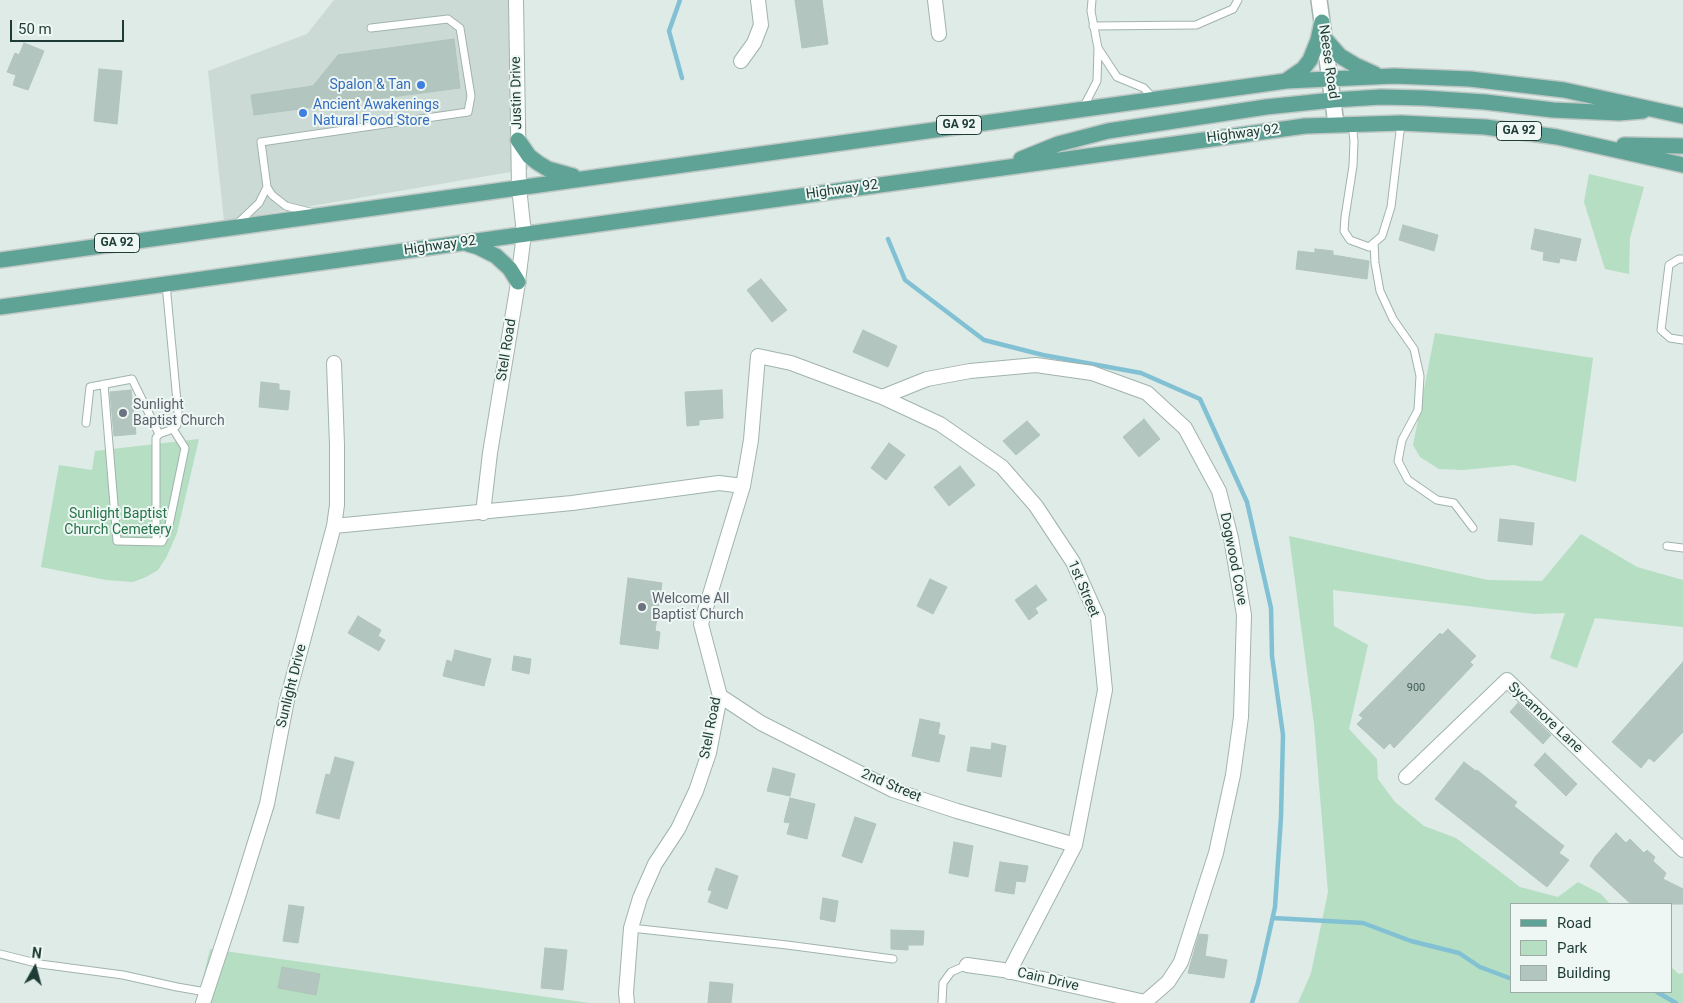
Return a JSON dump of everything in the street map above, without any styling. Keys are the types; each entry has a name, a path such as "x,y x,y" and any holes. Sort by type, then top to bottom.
{"main road":[{"path":"1286,81 1303,69 1310,60 1318,40 1322,22"},
{"path":"1325,39 1340,56 1355,65 1381,76"},
{"name":"GA 92","path":"0,260 1286,81 1381,76 1446,77 1516,83 1564,90 1683,116"},
{"path":"1007,166 1031,154 1058,144 1108,131 1246,110 1333,100 1381,97 1424,98 1485,102 1552,110 1608,113 1654,109"},
{"name":"Highway 92","path":"0,307 1007,166 1258,132 1336,124 1453,124 1516,130 1600,146 1683,165"},
{"path":"518,140 529,156 548,169 567,175 587,178"},
{"path":"1600,146 1637,144 1683,146"},
{"path":"462,243 478,247 496,256 510,269 518,282"}],"street":[{"name":"Justin Drive","path":"516,0 519,187"},
{"path":"741,61 754,43 761,25 758,0"},
{"path":"935,0 939,34"},
{"name":"Neese Road","path":"1319,0 1336,124"},
{"name":"Stell Road","path":"483,513 524,234 519,187"},
{"name":"Stell Road","path":"627,1003 626,993 631,928 640,898 656,864 678,829 696,791 709,752 720,696 701,624 743,486 751,440 758,356"},
{"name":"1st Street","path":"758,356 791,363 882,397 940,424 1002,467 1036,506 1074,562 1098,618 1105,690 1074,845 1009,972"},
{"name":"Sunlight Drive","path":"205,997 267,804 287,700 334,526 337,505 337,445 334,363"},
{"name":"Dogwood Cove","path":"882,397 928,379 970,371 1036,365 1092,373 1147,393 1179,422 1185,428 1219,491 1231,538 1244,615 1241,717 1234,775 1216,853 1181,962 1168,982 1145,1002"},
{"path":"334,526 483,513 719,483 743,486"},
{"name":"Sycamore Lane","path":"1406,777 1507,680 1683,850"},
{"name":"2nd Street","path":"720,696 761,723 893,790 956,811 1074,845"},
{"path":"967,965 1009,972"},
{"name":"Cain Drive","path":"1009,972 1145,1002"}],"lane":[{"path":"1082,108 1097,81 1098,48 1091,11 1092,0"},
{"path":"1093,26 1196,26 1233,9 1238,0"},
{"path":"322,214 286,206 272,196 267,187 261,142 468,112 471,96 460,28 448,19 372,28"},
{"path":"1098,48 1117,77 1144,88 1153,98"},
{"path":"1352,124 1354,141 1353,166 1344,218 1344,231 1350,240 1369,247 1382,236 1391,207 1401,123"},
{"path":"233,227 259,203 267,187"},
{"path":"1374,243 1374,264 1380,291 1393,319 1414,349 1420,376 1418,410 1402,440 1398,461 1408,480 1437,500 1454,503 1473,528"},
{"path":"1683,259 1679,259 1669,265 1661,330 1670,338 1683,340"},
{"path":"156,542 156,438 159,434 173,429 178,419 166,284"},
{"path":"86,422 90,387 132,379 159,434"},
{"path":"104,384 117,541 162,542 168,530 185,448 173,429"},
{"path":"1667,546 1683,548"},
{"path":"631,928 893,959"},
{"path":"0,954 40,964 123,975 177,987 205,997"},
{"path":"942,1003 944,983 951,972 967,965"}],"shaded area":[{"path":"334,0 521,0 528,169 224,221 208,71 307,34"}],"green space":[{"path":"1589,174 1644,187 1630,238 1629,274 1605,269 1584,202"},
{"path":"1435,333 1593,358 1576,482 1514,465 1463,470 1439,469 1420,457 1413,445"},
{"name":"Sunlight Baptist Church Cemetery","path":"199,439 177,533 166,558 158,570 133,582 106,580 41,567 59,465 92,470 95,451"},
{"path":"1581,534 1637,567 1683,580 1683,627 1595,618 1577,668 1550,658 1565,613 1534,614 1333,590 1334,626 1368,645 1349,729 1377,759 1378,779 1395,802 1424,826 1456,838 1520,887 1558,897 1578,882 1601,894 1609,903 1510,903 1510,993 1673,993 1673,969 1679,974 1683,973 1683,1003 1298,1003 1311,973 1328,892 1314,724 1289,536 1488,580 1542,581"},
{"path":"210,949 589,1003 197,1003"}],"building":[{"path":"795,0 822,0 828,44 802,48"},
{"path":"454,39 460,88 254,115 251,95 313,86 338,55"},
{"path":"24,43 44,51 28,90 13,85 16,75 7,72 15,53 19,55"},
{"path":"99,69 122,71 117,124 94,121"},
{"path":"1403,225 1438,235 1434,251 1399,240"},
{"path":"1535,229 1581,239 1576,261 1560,258 1559,263 1543,260 1544,252 1531,249"},
{"path":"1315,249 1333,251 1333,255 1369,261 1367,279 1296,269 1298,251 1315,253"},
{"path":"761,279 787,310 772,322 747,290"},
{"path":"863,330 897,346 888,367 853,352"},
{"path":"261,382 279,384 279,390 290,391 288,410 259,407"},
{"name":"Sunlight Baptist Church","path":"131,390 136,434 114,436 110,392"},
{"path":"722,390 723,418 699,420 699,425 687,426 685,392"},
{"path":"1144,419 1160,439 1139,457 1123,437"},
{"path":"1027,421 1040,435 1016,455 1003,441"},
{"path":"889,443 905,455 886,480 871,468"},
{"path":"960,466 975,485 949,506 934,487"},
{"path":"1500,519 1534,523 1532,545 1498,541"},
{"name":"Welcome All Baptist Church","path":"628,578 662,583 655,631 660,632 658,649 620,644"},
{"path":"930,579 947,587 933,614 917,606"},
{"path":"1036,585 1047,600 1035,608 1038,613 1029,620 1015,600"},
{"path":"358,616 381,630 378,636 385,640 379,651 348,633"},
{"path":"1448,629 1476,656 1470,662 1473,665 1394,748 1390,743 1384,749 1357,724 1363,718 1359,715 1440,633 1442,635"},
{"path":"455,650 491,659 484,686 443,676 447,660 452,662"},
{"path":"514,656 531,659 529,674 512,670"},
{"path":"1683,662 1683,732 1654,762 1649,758 1641,768 1612,742"},
{"path":"1518,703 1551,735 1543,744 1510,712"},
{"path":"920,719 940,723 938,734 945,736 939,762 912,756"},
{"path":"992,743 1006,746 1001,777 967,771 971,747 991,750"},
{"path":"1545,753 1577,784 1566,796 1534,765"},
{"path":"335,757 354,762 339,819 316,813 326,774 330,775"},
{"path":"1464,762 1517,802 1514,806 1564,846 1559,853 1569,860 1547,887 1435,799"},
{"path":"773,768 795,774 790,796 767,791"},
{"path":"790,798 815,804 807,839 787,834 790,823 784,822"},
{"path":"855,817 876,824 862,863 842,856"},
{"path":"1616,833 1626,843 1630,839 1644,853 1647,850 1655,857 1653,861 1666,873 1663,879 1683,889 1683,904 1630,903 1590,866 1595,857"},
{"path":"954,842 973,846 968,877 949,873"},
{"path":"1000,862 1028,866 1025,882 1016,881 1014,894 995,891"},
{"path":"716,868 738,876 727,909 708,902 712,891 708,890"},
{"path":"823,898 838,901 835,922 820,919"},
{"path":"289,905 304,907 298,943 283,941"},
{"path":"891,930 924,931 923,945 908,945 908,950 891,949"},
{"path":"1199,934 1208,935 1205,956 1227,960 1224,978 1188,973"},
{"path":"545,948 567,950 563,990 541,988"},
{"path":"282,967 320,974 316,995 278,988"},
{"path":"710,982 733,984 731,1003 708,1003"}],"waterway":[{"path":"680,0 669,31 682,78"},
{"path":"888,239 905,280 984,340 1043,355 1141,373 1200,399 1247,502 1271,608 1272,656 1283,735 1281,817 1275,907 1252,1003"},
{"path":"1273,918 1363,923 1411,941 1459,953 1480,967 1510,978"},
{"path":"1659,993 1676,1003"}],"place":[{"name":"Spalon & Tan","path":"421,85"},
{"name":"Ancient Awakenings Natural Food Store","path":"303,113"},
{"name":"Sunlight Baptist Church","path":"123,413"},
{"name":"Welcome All Baptist Church","path":"642,607"}]}
